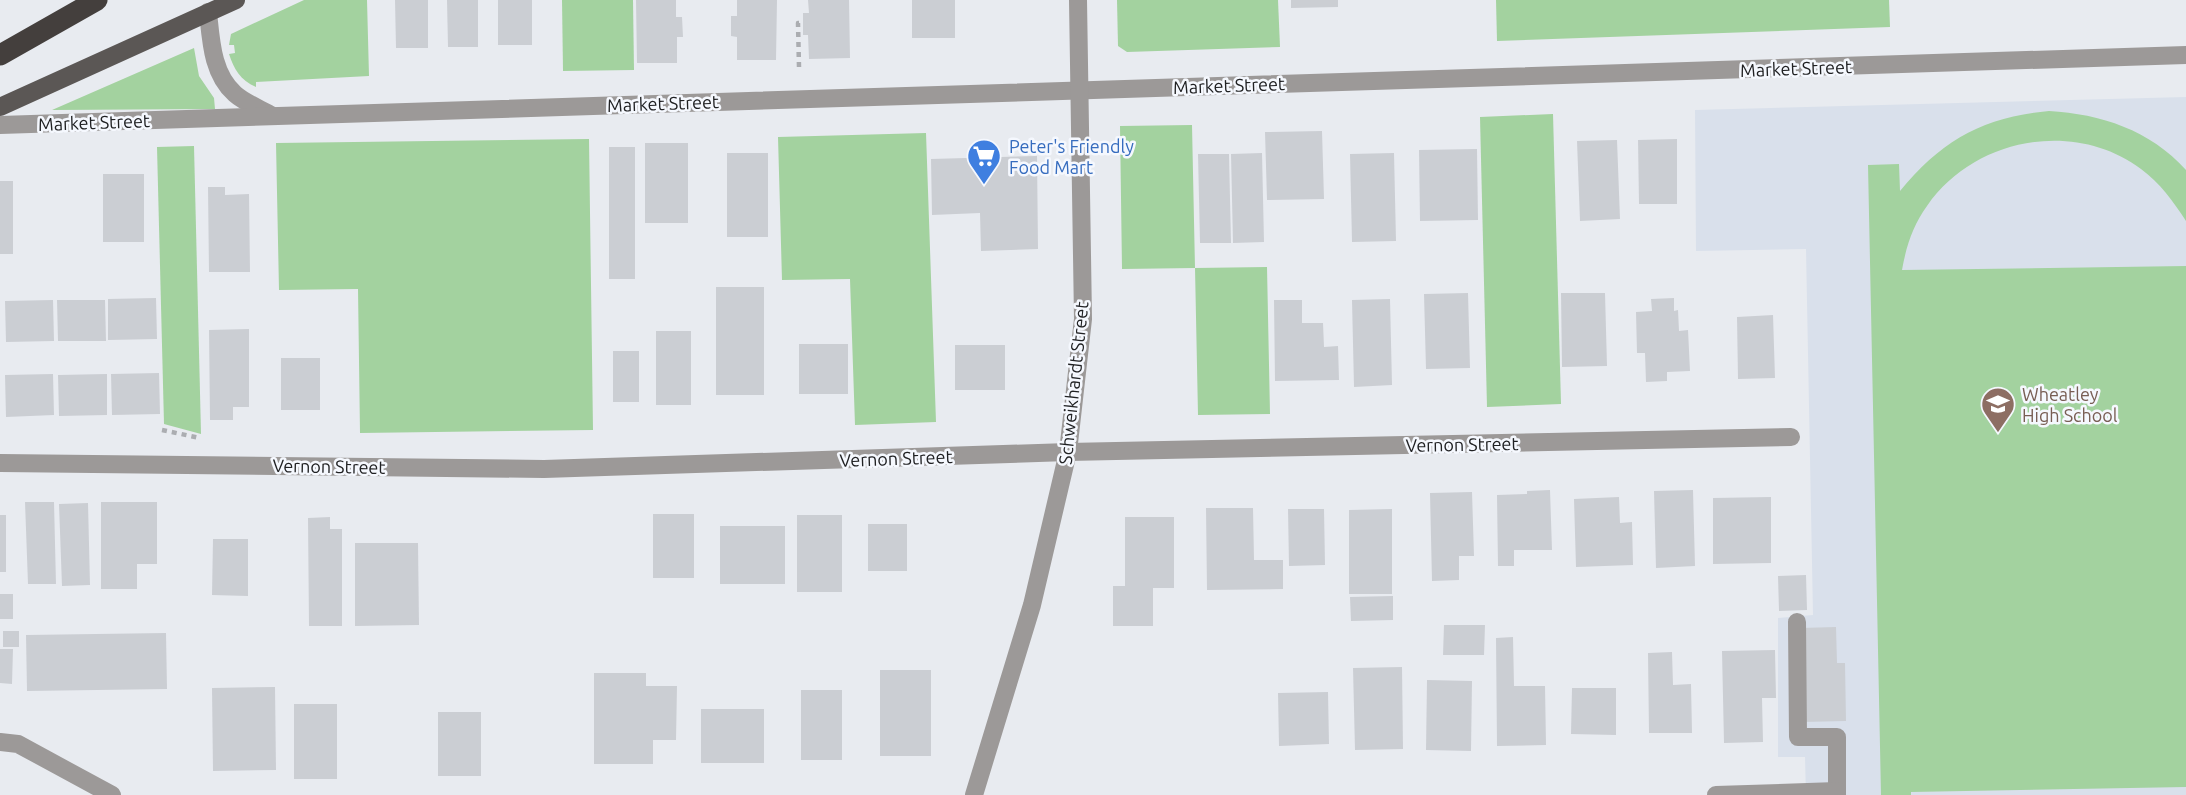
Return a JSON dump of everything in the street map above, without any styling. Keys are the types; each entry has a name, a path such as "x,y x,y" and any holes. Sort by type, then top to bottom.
{"highway":[{"path":"0,55 97,0"}],"main road":[{"path":"0,107 236,0"}],"street":[{"name":"Schweikhardt Street","path":"974,795 1032,606 1068,452 1083,319 1078,0"},
{"path":"208,12 213,52 226,83 234,94 273,116"},
{"name":"Market Street","path":"0,125 2186,55"},
{"name":"Vernon Street","path":"0,463 544,469 1068,452 1791,436"},
{"path":"1716,795 1837,793 1837,737 1798,737 1797,622"},
{"path":"0,742 18,744 112,795"}],"path":[{"path":"799,66 798,23 803,23"},
{"path":"162,430 201,439"}],"shaded area":[{"name":"Wheatley High School","path":"2186,97 2186,795 1806,795 1805,757 1778,757 1778,618 1813,615 1806,249 1696,251 1695,110"}],"green space":[{"path":"304,0 367,0 369,76 256,82 256,87 238,74 229,54 235,53 234,45 229,45 231,34"},
{"path":"562,0 633,0 634,70 563,71"},
{"path":"1117,0 1278,0 1280,47 1127,52 1118,46"},
{"path":"1496,0 1889,0 1890,27 1497,41"},
{"path":"194,48 199,76 214,98 215,109 52,110"},
{"name":"Wheatley High School","path":"2049,111 2106,120 2141,135 2172,156 2186,170 2186,221 2154,180 2114,153 2086,144 2056,141 2026,143 1998,151 1971,164 1947,183 1918,221 1902,270 2186,266 2186,787 1911,792 1911,795 1881,795 1868,165 1899,164 1900,191 1932,158 1966,134 2004,119"},
{"path":"1553,114 1561,404 1487,407 1480,117"},
{"path":"1192,125 1195,268 1122,269 1120,126"},
{"path":"926,133 936,422 855,425 850,279 782,280 778,137"},
{"path":"589,139 593,430 360,433 358,289 279,290 276,143"},
{"path":"194,146 201,434 164,424 157,147"},
{"path":"1267,267 1270,414 1198,415 1195,268"}],"building":[{"path":"395,0 428,0 428,48 396,48"},
{"path":"447,0 478,0 478,47 448,47"},
{"path":"498,0 532,0 532,45 498,45"},
{"path":"636,0 676,0 676,17 682,17 683,37 677,37 677,63 637,63"},
{"path":"737,0 777,0 776,60 737,60 737,37 731,36 731,16 737,16"},
{"path":"808,0 849,0 850,58 809,59 808,35 803,35 803,13 809,13"},
{"path":"912,0 955,0 955,38 912,38"},
{"path":"1291,0 1338,0 1338,7 1291,8"},
{"path":"1322,131 1324,199 1267,200 1265,132"},
{"path":"1677,139 1677,204 1639,204 1638,140"},
{"path":"1617,140 1620,219 1580,221 1577,141"},
{"path":"645,143 688,143 688,223 645,223"},
{"path":"609,147 635,147 635,279 609,279"},
{"path":"1477,149 1478,220 1420,221 1419,150"},
{"path":"727,153 768,153 768,237 727,237"},
{"path":"1262,153 1264,242 1233,243 1231,154"},
{"path":"1394,153 1396,241 1352,242 1350,154"},
{"path":"1198,154 1229,154 1231,243 1200,243"},
{"name":"Peter's Friendly Food Mart","path":"1037,156 1038,249 981,251 980,213 932,215 931,159"},
{"path":"103,174 144,174 144,242 103,242"},
{"path":"0,181 13,181 13,254 0,254"},
{"path":"208,187 225,187 225,195 249,194 250,272 209,272"},
{"path":"716,287 764,287 764,395 716,395"},
{"path":"1468,293 1470,368 1426,369 1424,294"},
{"path":"1561,293 1605,293 1607,366 1562,367"},
{"path":"156,298 157,339 108,340 108,299"},
{"path":"1674,298 1674,311 1678,310 1679,331 1688,330 1690,371 1667,372 1667,381 1646,382 1645,353 1637,353 1636,312 1652,311 1651,299"},
{"path":"1390,299 1392,385 1354,387 1352,300"},
{"path":"53,300 54,341 6,342 5,301"},
{"path":"57,300 105,300 106,341 58,341"},
{"path":"1274,300 1302,300 1302,323 1323,323 1324,347 1338,346 1339,380 1275,381"},
{"path":"1773,315 1775,378 1738,379 1737,317"},
{"path":"249,329 249,407 233,407 233,420 210,420 209,330"},
{"path":"656,331 691,331 691,405 656,405"},
{"path":"799,344 848,344 848,394 799,394"},
{"path":"955,345 1005,345 1005,390 955,390"},
{"path":"613,351 639,351 639,402 613,402"},
{"path":"281,358 320,358 320,410 281,410"},
{"path":"159,373 160,414 112,415 111,374"},
{"path":"53,374 54,415 6,417 5,375"},
{"path":"107,374 107,415 59,416 58,375"},
{"path":"1550,490 1552,550 1514,550 1514,566 1498,566 1497,495"},
{"path":"1693,490 1695,566 1656,568 1654,491"},
{"path":"1472,492 1474,556 1459,556 1459,580 1432,581 1430,493"},
{"path":"1619,497 1620,523 1632,522 1633,565 1576,567 1574,499"},
{"path":"1771,497 1771,563 1713,564 1713,498"},
{"path":"25,502 54,502 56,584 28,584"},
{"path":"101,502 157,502 157,564 137,564 137,589 101,589"},
{"path":"88,503 90,585 62,586 59,504"},
{"path":"1206,508 1253,508 1254,560 1283,560 1283,589 1207,590"},
{"path":"1288,509 1324,509 1325,565 1289,566"},
{"path":"1392,509 1392,594 1349,594 1349,510"},
{"path":"653,514 694,514 694,578 653,578"},
{"path":"0,515 6,515 6,572 0,572"},
{"path":"797,515 842,515 842,592 797,592"},
{"path":"330,517 330,529 342,529 342,626 309,626 308,518"},
{"path":"1125,517 1174,517 1174,588 1153,588 1153,626 1113,626 1113,586 1125,586"},
{"path":"868,524 907,524 907,571 868,571"},
{"path":"720,526 785,526 785,584 720,584"},
{"path":"213,539 248,539 248,596 212,595"},
{"path":"355,543 418,543 419,625 355,626"},
{"path":"1806,575 1807,610 1779,611 1778,576"},
{"path":"0,594 13,594 13,619 0,619"},
{"path":"1393,596 1393,620 1351,621 1350,597"},
{"path":"1444,625 1485,625 1484,655 1443,655"},
{"path":"1836,627 1837,663 1845,663 1846,721 1802,722 1800,628"},
{"path":"3,631 19,631 19,647 3,647"},
{"path":"166,633 167,689 27,691 26,635"},
{"path":"1513,637 1514,686 1545,686 1546,745 1497,746 1496,638"},
{"path":"0,649 13,649 12,684 0,683"},
{"path":"1775,650 1776,698 1762,698 1763,742 1724,743 1722,651"},
{"path":"1672,652 1673,685 1691,684 1692,733 1649,733 1648,653"},
{"path":"1402,667 1403,749 1355,750 1353,668"},
{"path":"880,670 931,670 931,756 880,756"},
{"path":"594,673 646,673 646,686 677,686 676,740 653,740 653,764 594,764"},
{"path":"1427,680 1472,681 1471,751 1426,750"},
{"path":"275,687 276,770 213,771 212,688"},
{"path":"1572,688 1616,688 1616,735 1571,734"},
{"path":"801,690 842,690 842,760 801,760"},
{"path":"1328,692 1329,744 1279,746 1278,693"},
{"path":"294,704 337,704 337,779 294,779"},
{"path":"701,709 764,709 764,763 701,763"},
{"path":"438,712 481,712 481,776 438,776"}],"place":[{"name":"Peter's Friendly Food Mart","path":"984,186"},
{"name":"Wheatley High School","path":"1998,434"}]}
